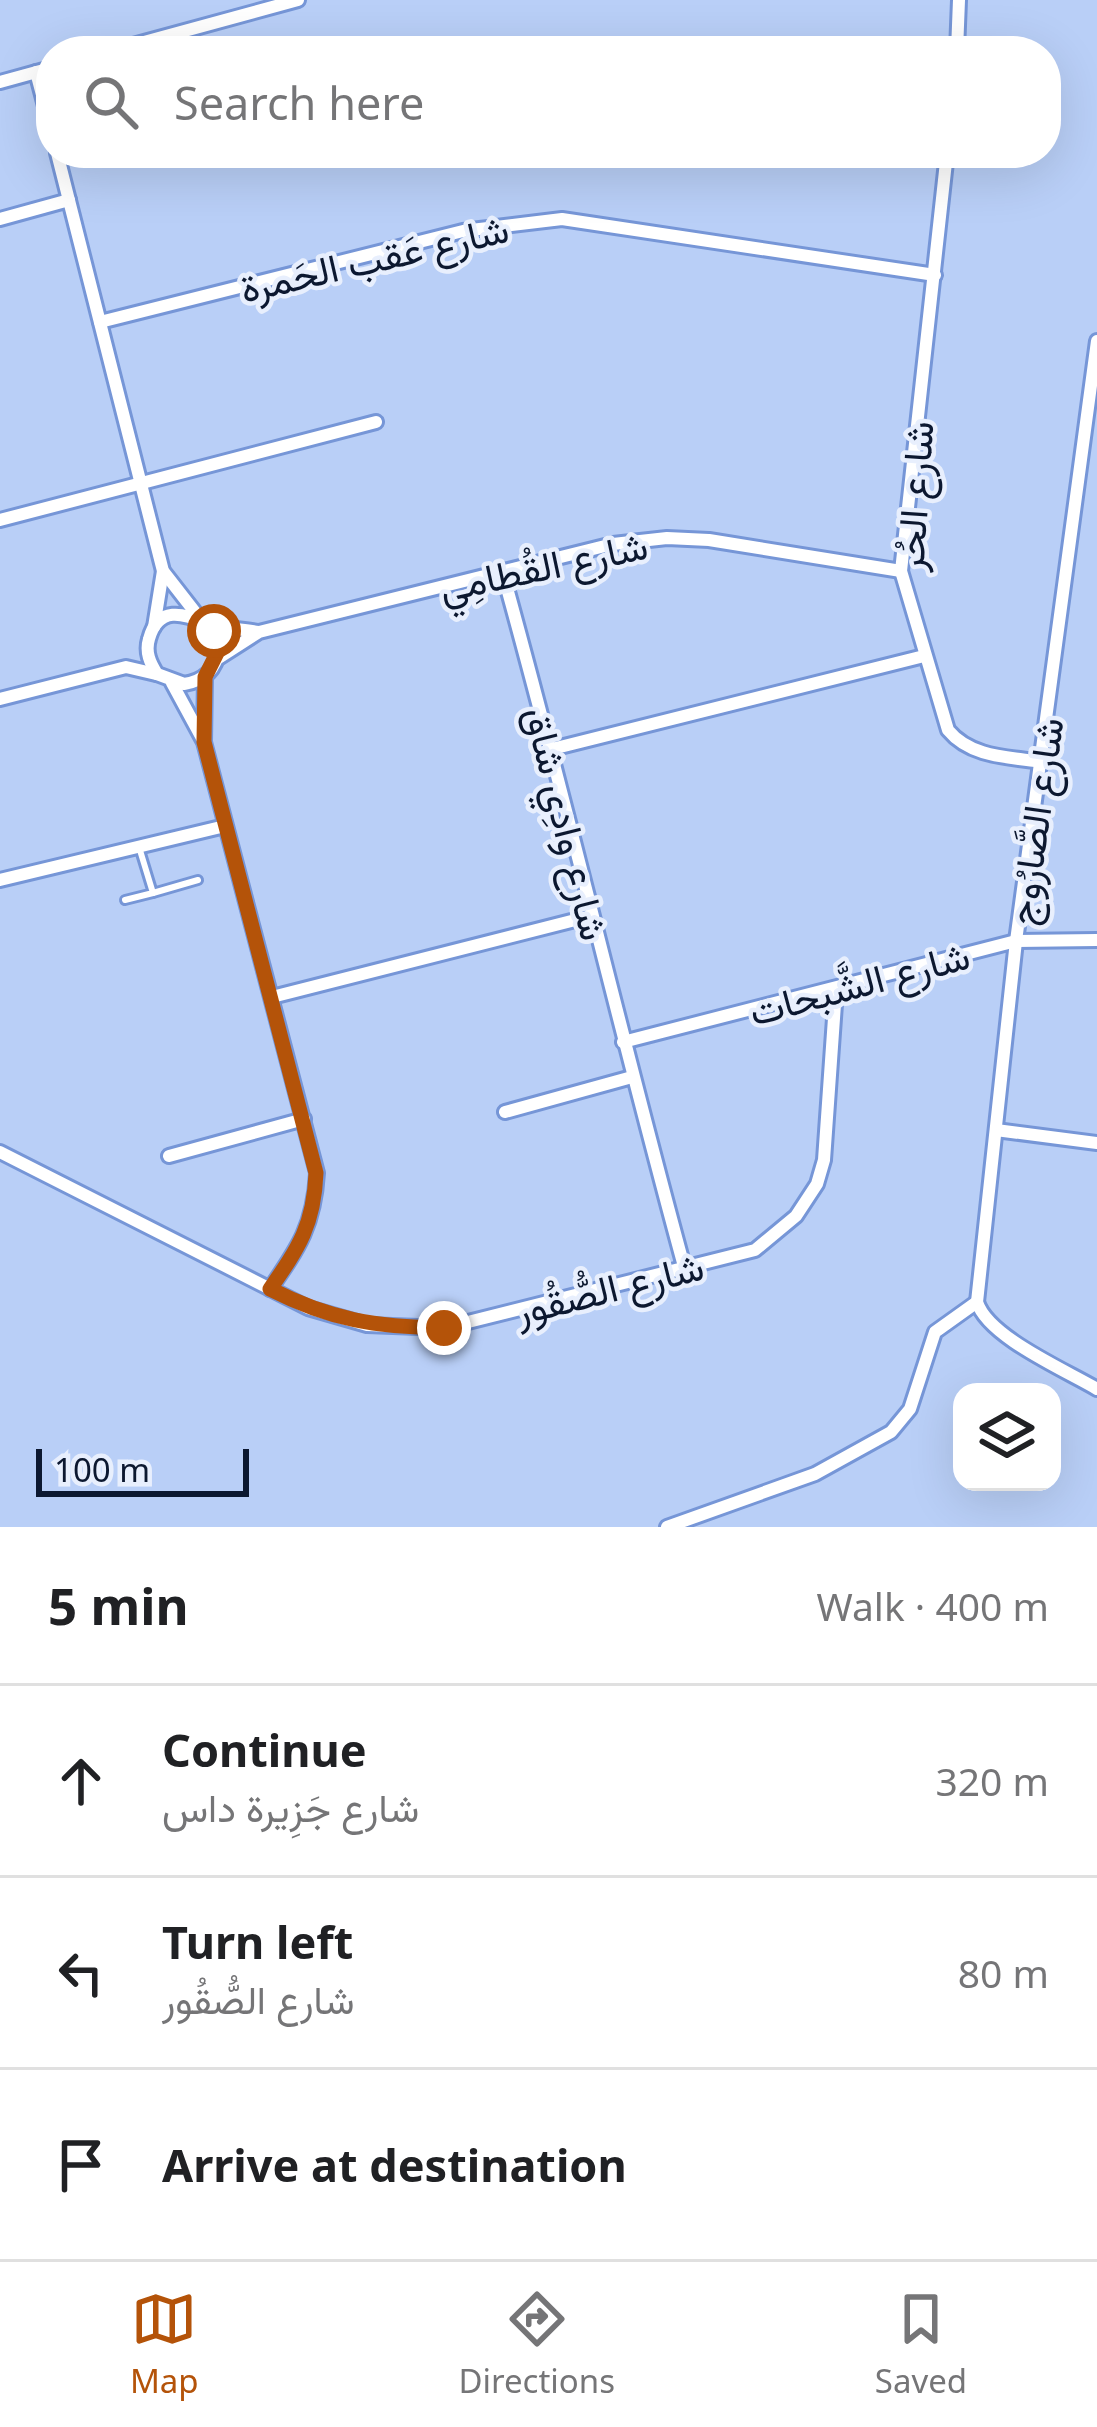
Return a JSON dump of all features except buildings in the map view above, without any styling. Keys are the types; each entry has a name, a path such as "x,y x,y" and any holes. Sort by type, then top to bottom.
{"street":[{"path":"155,36 241,7 298,0"},
{"path":"959,0 959,36"},
{"path":"0,82 36,72"},
{"path":"61,168 163,571 154,627 126,667"},
{"name":"شارع الحُر","path":"946,168 901,571 948,730 959,742 980,752 1043,762"},
{"path":"0,219 69,200"},
{"name":"شارع عَقب الحَمرة","path":"100,322 463,231 562,219 935,275"},
{"name":"شارع الصَّارُوج","path":"977,1302 1016,941 1097,341"},
{"path":"0,520 376,422"},
{"name":"شارع القُطامِي","path":"217,659 259,632 613,544 667,538 709,540 901,571"},
{"name":"شارع وادِي شاق","path":"502,570 685,1270"},
{"path":"163,571 218,640 217,659 205,677 204,742"},
{"path":"154,627 175,614 203,620"},
{"name":"شارع القُطامِي","path":"203,620 259,632"},
{"path":"147,642 147,654 158,674"},
{"path":"552,749 925,656"},
{"path":"0,699 126,667 158,674 172,683 205,677"},
{"path":"172,683 204,742 316,1173 312,1218 301,1244 270,1289"},
{"path":"0,880 225,826"},
{"path":"272,997 591,916"},
{"name":"شارع الشَّبحات","path":"623,1042 1016,941 1097,940"},
{"name":"شارع الصُّقُور","path":"0,1152 308,1308 367,1325 444,1328 755,1250 796,1216 817,1184 829,1138 836,990"},
{"path":"505,1112 632,1077"},
{"path":"170,1156 304,1119"},
{"path":"996,1130 1097,1143"},
{"path":"667,1527 815,1474 891,1432 910,1408 935,1332 977,1302 983,1316 1004,1334 1097,1389"}],"lane":[{"path":"139,847 153,893"},
{"path":"125,900 198,880"}],"route":[{"path":"214,631 219,649 205,677 204,742 316,1173 312,1218 301,1244 270,1289 308,1308 367,1325 444,1328"}]}
